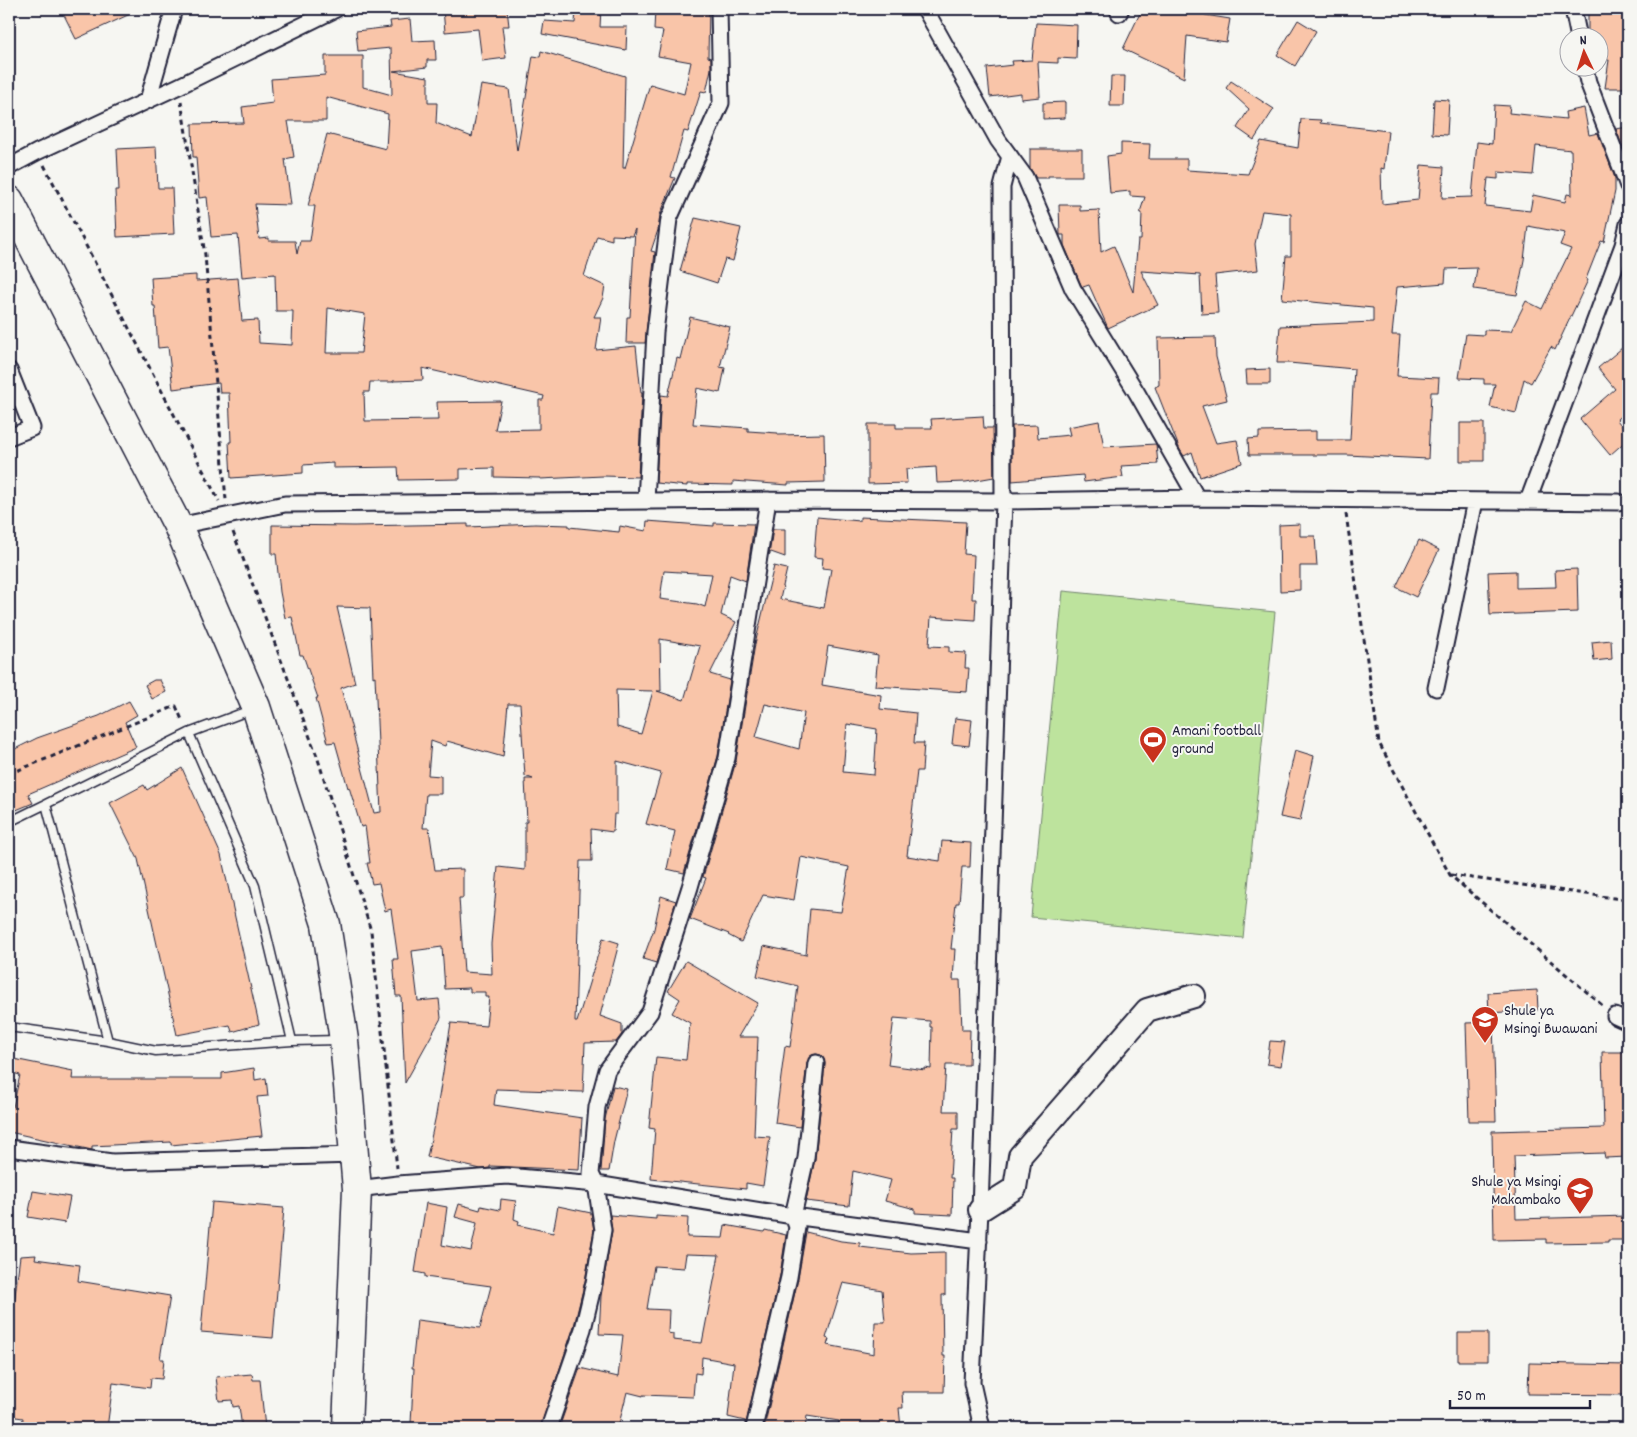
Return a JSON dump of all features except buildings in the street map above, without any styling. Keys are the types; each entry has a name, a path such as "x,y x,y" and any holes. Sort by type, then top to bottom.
{"highway":[{"path":"9,200 178,526 256,707 326,924 344,1040 357,1189 348,1428"}],"street":[{"path":"148,100 174,9"},
{"path":"9,167 36,152 179,86 336,9"},
{"path":"646,501 655,332 669,219 721,102 719,9"},
{"path":"925,9 998,140 1025,178 1073,289 1137,392 1197,498"},
{"path":"1572,9 1577,28"},
{"path":"1587,78 1628,186"},
{"path":"982,1428 972,1383 979,1242 1004,501 1002,186 1010,156"},
{"path":"1528,501 1623,245 1628,224"},
{"path":"9,370 32,428 9,437"},
{"path":"178,526 285,504 768,500 1004,501 1197,498 1624,502"},
{"path":"549,1428 583,1329 594,1283 603,1230 596,1184 591,1174 597,1107 607,1070 650,1012 690,887 727,758 768,500"},
{"path":"1436,688 1475,501"},
{"path":"980,1210 1015,1188 1020,1156 1147,1010 1194,996"},
{"path":"754,1428 789,1277 797,1227 793,1216 806,1158 816,1063"},
{"path":"9,1148 112,1162 355,1155"},
{"path":"357,1189 507,1176 596,1184 793,1216 979,1242"}],"lane":[{"path":"9,822 189,733 256,707"},
{"path":"189,733 255,886 292,1041"},
{"path":"46,804 108,1041"},
{"path":"9,1027 108,1041 156,1051 292,1041 344,1040"}],"path":[{"path":"179,86 205,255 227,515"},
{"path":"36,152 227,515 317,756 371,931 398,1184"},
{"path":"1344,500 1380,743 1450,875 1621,1019"},
{"path":"9,774 176,706 189,733"},
{"path":"1450,875 1628,900"}],"green space":[{"name":"Amani football ground","path":"1063,591 1275,612 1243,938 1031,917"}],"place":[{"name":"Amani football ground","path":"1153,764"},
{"name":"Shule ya Msingi Bwawani","path":"1485,1044"},
{"name":"Shule ya Msingi Makambako","path":"1580,1215"}]}
